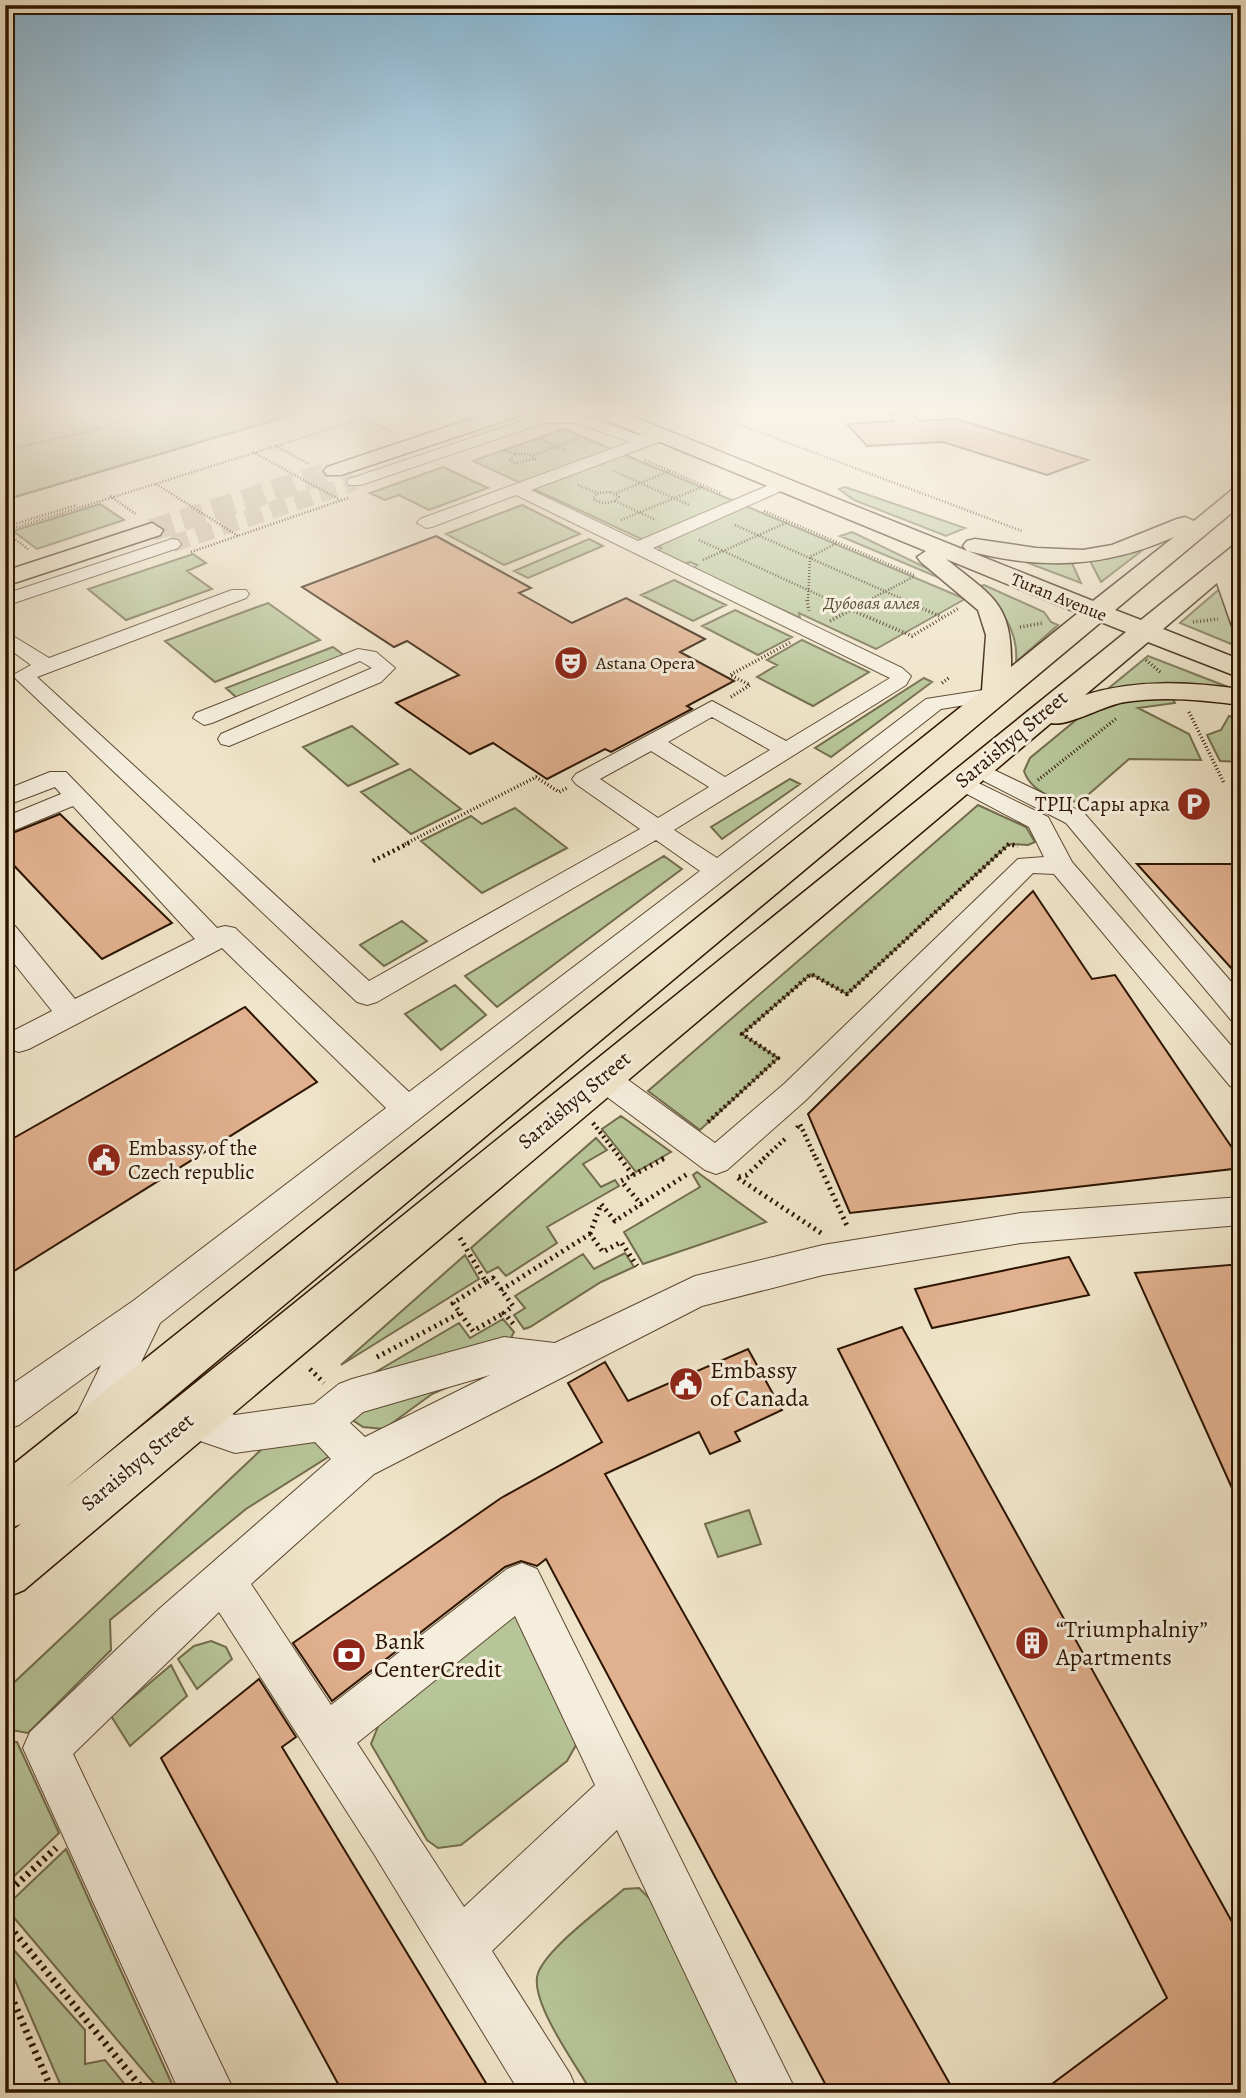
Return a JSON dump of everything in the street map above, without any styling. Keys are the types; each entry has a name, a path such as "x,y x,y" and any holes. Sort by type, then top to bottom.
{"main road":[{"name":"Turan Avenue","path":"846,511 1241,670"},
{"path":"901,533 1014,553 1100,555 1138,544 1210,511"},
{"name":"Saraishyq Street","path":"5,1504 1220,511"},
{"path":"5,579 146,524"},
{"path":"901,533 989,607 999,635 996,694"},
{"path":"1233,620 1227,578 1236,555"},
{"name":"Saraishyq Street","path":"5,1571 1236,555"},
{"path":"1014,738 1082,704 1114,694 1174,689 1241,697"}],"lane":[{"path":"426,523 458,511"},
{"path":"239,594 23,675 367,995 658,829 899,681 901,676 561,511"},
{"path":"638,548 723,511"},
{"path":"5,600 179,549"},
{"path":"5,637 47,666"},
{"path":"204,718 358,655 369,656 385,667 374,678 229,739"},
{"path":"5,1412 147,1311 934,704 996,694"},
{"path":"716,870 584,779 712,708 786,751"},
{"path":"650,741 726,788"},
{"path":"968,775 1039,822 1061,866 1241,1078"},
{"path":"968,775 1074,818 1241,1013"},
{"path":"5,799 58,776 212,941"},
{"path":"5,827 77,796"},
{"path":"602,1077 716,1161 795,1092 1027,865 1061,866"},
{"path":"5,933 70,1013"},
{"path":"19,1041 225,935 407,1109"},
{"path":"208,2093 46,1748 224,1580 360,1460 695,1292 823,1260 1021,1228 1241,1211"},
{"path":"83,1441 147,1311"},
{"path":"188,1419 235,1434 322,1422 352,1397 504,1354 557,1361"},
{"path":"322,1422 360,1460"},
{"path":"224,1580 460,1946 551,2093"},
{"path":"326,1738 522,1584 770,2093"},
{"path":"460,1946 623,1791"}],"path":[{"path":"5,530 64,511"},
{"path":"129,511 146,524"},
{"path":"199,511 238,536"},
{"path":"179,549 238,536 310,511"},
{"path":"712,708 750,685 730,675 916,576 763,511"},
{"path":"970,511 1023,531"},
{"path":"599,529 639,512 902,634 912,636 963,606"},
{"path":"682,569 789,522"},
{"path":"5,530 33,553"},
{"path":"811,632 806,590 810,557 838,543"},
{"path":"1194,622 1233,620"},
{"path":"1010,628 1051,622"},
{"path":"1187,709 1224,783"},
{"path":"1035,783 1119,716"},
{"path":"373,861 536,777 559,792 584,779"},
{"path":"700,1130 778,1058 742,1034 811,974 848,994 1009,844 1028,845"},
{"path":"592,1123 633,1175"},
{"path":"728,1180 747,1175 800,1124 848,1228"},
{"path":"641,1204 621,1181 676,1152"},
{"path":"502,1290 590,1234 601,1205 615,1221 698,1167"},
{"path":"738,1178 824,1236"},
{"path":"590,1234 603,1252 621,1242 637,1266"},
{"path":"460,1238 486,1282"},
{"path":"492,1278 513,1306 473,1331 453,1303 486,1282 492,1278"},
{"path":"374,1359 460,1313"},
{"path":"504,1313 519,1332 510,1355"},
{"path":"310,1368 325,1384 337,1378"},
{"path":"5,1895 82,1823"},
{"path":"5,1921 146,2093"},
{"path":"5,1982 53,2093"}],"green space":[{"path":"78,511 110,511 124,520 37,549 13,531"},
{"path":"507,511 534,511 580,534 504,565 446,534"},
{"name":"Дубовая аллея","path":"581,511 757,511 965,599 876,649 799,613 800,618 693,568 697,565 690,562 685,564 658,551 661,548"},
{"path":"882,511 915,511 965,528 946,536"},
{"path":"852,532 941,575 942,579 840,536"},
{"path":"589,539 603,546 528,578 514,571"},
{"path":"1144,549 1101,582 1090,561"},
{"path":"193,554 206,563 187,571 212,589 126,620 88,589"},
{"path":"1015,558 1071,561 1081,583"},
{"path":"674,580 726,605 693,621 641,595"},
{"path":"984,585 1044,612 1051,622 1058,625 1016,662 1014,640 1007,620 980,586"},
{"path":"1223,586 1241,628 1241,648 1180,623"},
{"path":"268,603 320,640 215,682 165,641"},
{"path":"735,610 792,637 758,655 702,626"},
{"path":"802,640 869,672 813,706 757,677 777,665 767,660"},
{"path":"333,647 345,656 237,698 226,688"},
{"path":"1148,656 1241,692 1104,692"},
{"path":"924,678 932,682 831,757 815,748"},
{"path":"1171,695 1175,703 1138,708 1189,734 1201,760 1129,759 1081,801 1064,801 1047,795 1033,785 1024,771 1030,758 1081,716 1128,700"},
{"path":"1229,716 1241,718 1241,762 1220,761 1207,735 1221,730"},
{"path":"352,726 398,764 348,786 303,747"},
{"path":"410,769 461,809 411,834 361,792"},
{"path":"790,779 800,784 722,839 711,827"},
{"path":"978,805 1026,827 1035,842 1028,845 1009,844 847,994 811,974 742,1034 778,1058 700,1130 648,1091"},
{"path":"515,808 567,848 482,893 421,841 471,816 482,824"},
{"path":"664,856 682,869 497,1007 465,976"},
{"path":"402,921 427,941 384,966 360,945"},
{"path":"455,985 486,1015 441,1050 405,1014"},
{"path":"621,1116 671,1152 636,1172 602,1129"},
{"path":"596,1138 607,1150 583,1164 601,1187 615,1180 619,1186 547,1227 557,1243 506,1276 498,1267 487,1273 471,1248"},
{"path":"697,1172 766,1222 643,1264 624,1232 700,1187 693,1175"},
{"path":"625,1253 634,1267 601,1282 530,1327 524,1329 514,1315 525,1308 515,1296 583,1254 594,1269"},
{"path":"465,1255 479,1279 341,1365"},
{"path":"503,1319 514,1332 511,1338 357,1383 459,1323 470,1338"},
{"path":"473,1376 432,1394 384,1429 363,1427 342,1413"},
{"path":"321,1436 328,1457 246,1509 110,1620 111,1650 28,1733 5,1729 5,1691 263,1448"},
{"path":"749,1510 761,1544 718,1557 705,1524"},
{"path":"509,1612 520,1621 572,1726 576,1745 567,1761 461,1845 438,1848 427,1840 371,1744 385,1709"},
{"path":"211,1641 226,1647 232,1659 197,1689 178,1659 194,1646"},
{"path":"171,1665 187,1696 130,1746 111,1716"},
{"path":"5,1742 17,1742 59,1833 5,1885"},
{"path":"66,1849 176,2093 162,2093 5,1907"},
{"path":"639,1888 651,1900 749,2093 592,2093 557,2036 538,1989 537,1977 541,1967 561,1943 624,1889"},
{"path":"5,1940 85,2030 85,2064 105,2060 132,2093 64,2093 5,1957"}],"building":[{"name":"Astana Opera","path":"436,536 531,588 519,593 572,623 626,598 705,639 680,652 734,681 687,706 692,709 611,752 605,749 547,779 493,743 470,754 396,703 459,675 407,641 394,647 302,587"},
{"path":"60,814 172,923 102,959 5,856 5,836"},
{"path":"1137,864 1241,864 1241,979"},
{"path":"1033,891 1092,979 1115,975 1241,1161 1241,1168 850,1213 808,1114"},
{"path":"245,1007 317,1082 14,1271 5,1258 5,1143"},
{"path":"1069,1257 1089,1295 932,1328 915,1289"},
{"path":"1241,1264 1241,1508 1135,1273"},
{"name":"“Triumphalniy” Apartments","path":"902,1327 1241,1938 1241,2093 1040,2093 1167,1998 838,1349"},
{"path":"748,1349 782,1410 735,1432 740,1441 710,1454 699,1432 605,1474 955,2093 830,2093 546,1559 537,1566 521,1561 505,1567 332,1701 293,1643 501,1498 602,1442 568,1383 605,1362 628,1401"},
{"path":"259,1679 296,1737 282,1747 492,2093 343,2093 161,1758"}],"tunnel":[{"path":"152,530 211,511"},
{"path":"172,544 270,511"}],"place":[{"name":"Astana Opera","path":"571,663"},
{"name":"ТРЦ Сары арка","path":"1194,804"},
{"name":"Embassy of the Czech republic","path":"104,1160"},
{"name":"Embassy of Canada","path":"686,1384"},
{"name":"“Triumphalniy” Apartments","path":"1032,1643"},
{"name":"Bank CenterCredit","path":"349,1655"}]}
